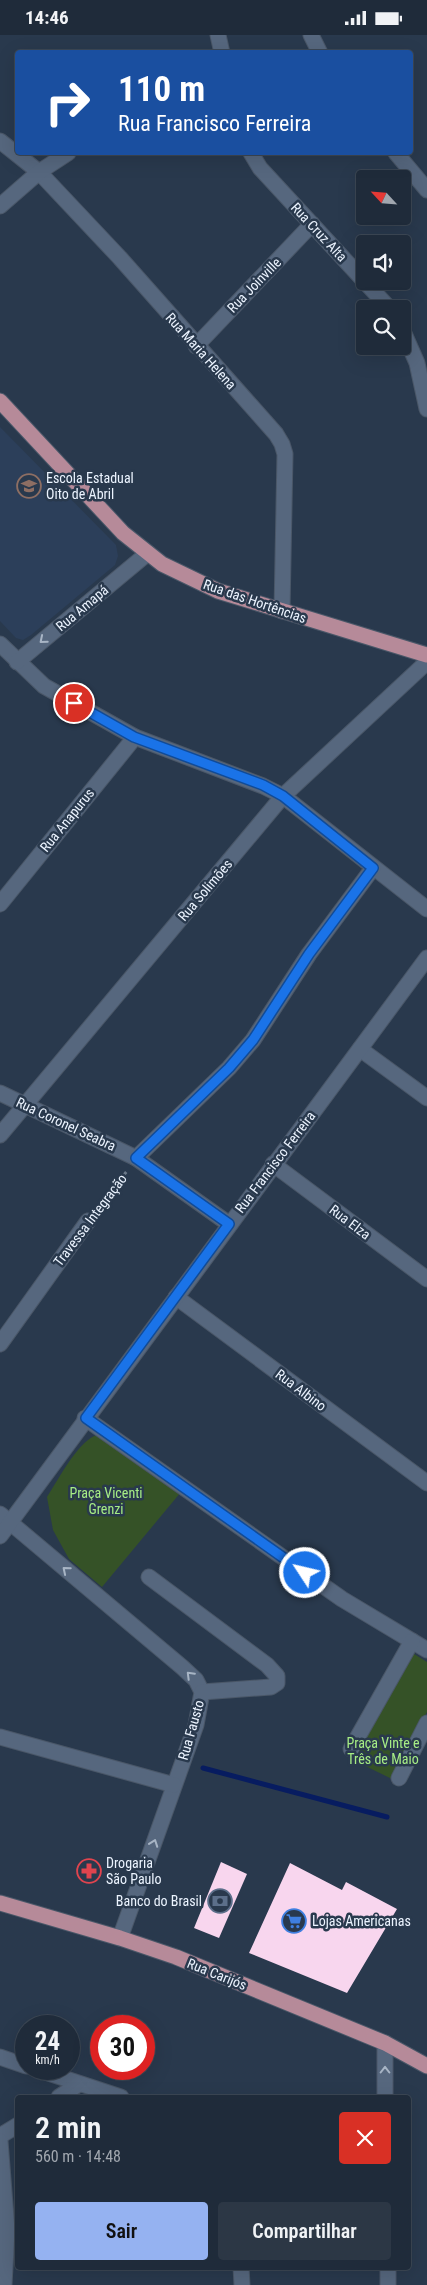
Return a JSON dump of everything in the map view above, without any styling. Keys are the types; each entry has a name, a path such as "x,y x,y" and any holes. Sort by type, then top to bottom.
{"main road":[{"name":"Rua das Hortências","path":"0,401 124,533 162,564 218,591 427,655"},
{"name":"Rua Carijós","path":"0,1903 120,1938 176,1957 385,2043 427,2066"}],"street":[{"path":"311,35 318,50"},
{"name":"Rua Maria Helena","path":"0,141 15,153"},
{"name":"Rua Maria Helena","path":"18,155 39,172 120,258 196,346 276,433 285,454 282,611"},
{"path":"0,206 39,172 65,155"},
{"name":"Rua Cruz Alta","path":"252,155 260,168 382,300"},
{"path":"398,155 427,190"},
{"name":"Rua Joinville","path":"196,346 312,225"},
{"path":"411,349 417,363 427,409"},
{"name":"Rua Amapá","path":"16,662 148,553"},
{"path":"0,644 16,662 44,686 134,737 263,785 283,796 427,909"},
{"name":"Rua Solimões","path":"0,1135 283,796 427,662"},
{"name":"Rua Anapurus","path":"0,903 134,737"},
{"path":"136,1158 229,1068 253,1040 309,954 373,868"},
{"name":"Rua Francisco Ferreira","path":"0,1536 5,1518 86,1418 427,958"},
{"path":"360,1049 427,1098"},
{"name":"Rua Coronel Seabra","path":"0,1093 136,1158 229,1224"},
{"name":"Rua Elza","path":"273,1164 427,1279"},
{"name":"Travessa Integração","path":"0,1344 88,1221"},
{"name":"Rua Albino","path":"176,1297 427,1483"},
{"path":"86,1418 342,1599 427,1650"},
{"name":"Rua Fausto","path":"5,1518 182,1667 196,1681 202,1692 196,1725 120,1938"},
{"path":"149,1577 267,1665 277,1676 278,1683 271,1687 202,1692"},
{"path":"351,1749 412,1641"},
{"path":"400,1778 427,1723"},
{"path":"0,1737 174,1785"},
{"path":"385,2043 385,2095"},
{"path":"0,2057 15,2062"},
{"path":"68,2080 115,2095"},
{"path":"62,2095 80,2084"},
{"path":"0,2136 15,2127"},
{"path":"0,2141 12,2230 4,2285"},
{"path":"241,2270 242,2285"},
{"path":"388,2270 388,2285"}],"path":[{"name":"Travessa Integração","path":"88,1221 136,1158"}],"shaded area":[{"name":"Escola Estadual Oito de Abril","path":"0,427 116,545 118,556 115,565 23,640 16,638 0,621"}],"green space":[{"name":"Praça Vicenti Grenzi","path":"100,1434 181,1492 102,1587 69,1559 53,1530 47,1497 77,1451 92,1437"},
{"name":"Praça Vinte e Três de Maio","path":"414,1654 427,1662 427,1712 392,1779 353,1760"}],"building":[{"name":"Banco do Brasil","path":"221,1862 247,1874 219,1938 194,1928"},
{"path":"290,1863 342,1890 346,1882 397,1909 347,1993 249,1953"}],"waterway":[{"path":"203,1768 387,1817"}],"place":[{"name":"Escola Estadual Oito de Abril","path":"29,486"},
{"name":"Drogaria São Paulo","path":"89,1871"},
{"name":"Banco do Brasil","path":"220,1901"},
{"name":"Lojas Americanas","path":"294,1921"}],"route":[{"path":"74,703 134,737 263,785 283,796 373,868 309,954 253,1040 229,1068 136,1158 229,1224 86,1418 305,1573"}]}
